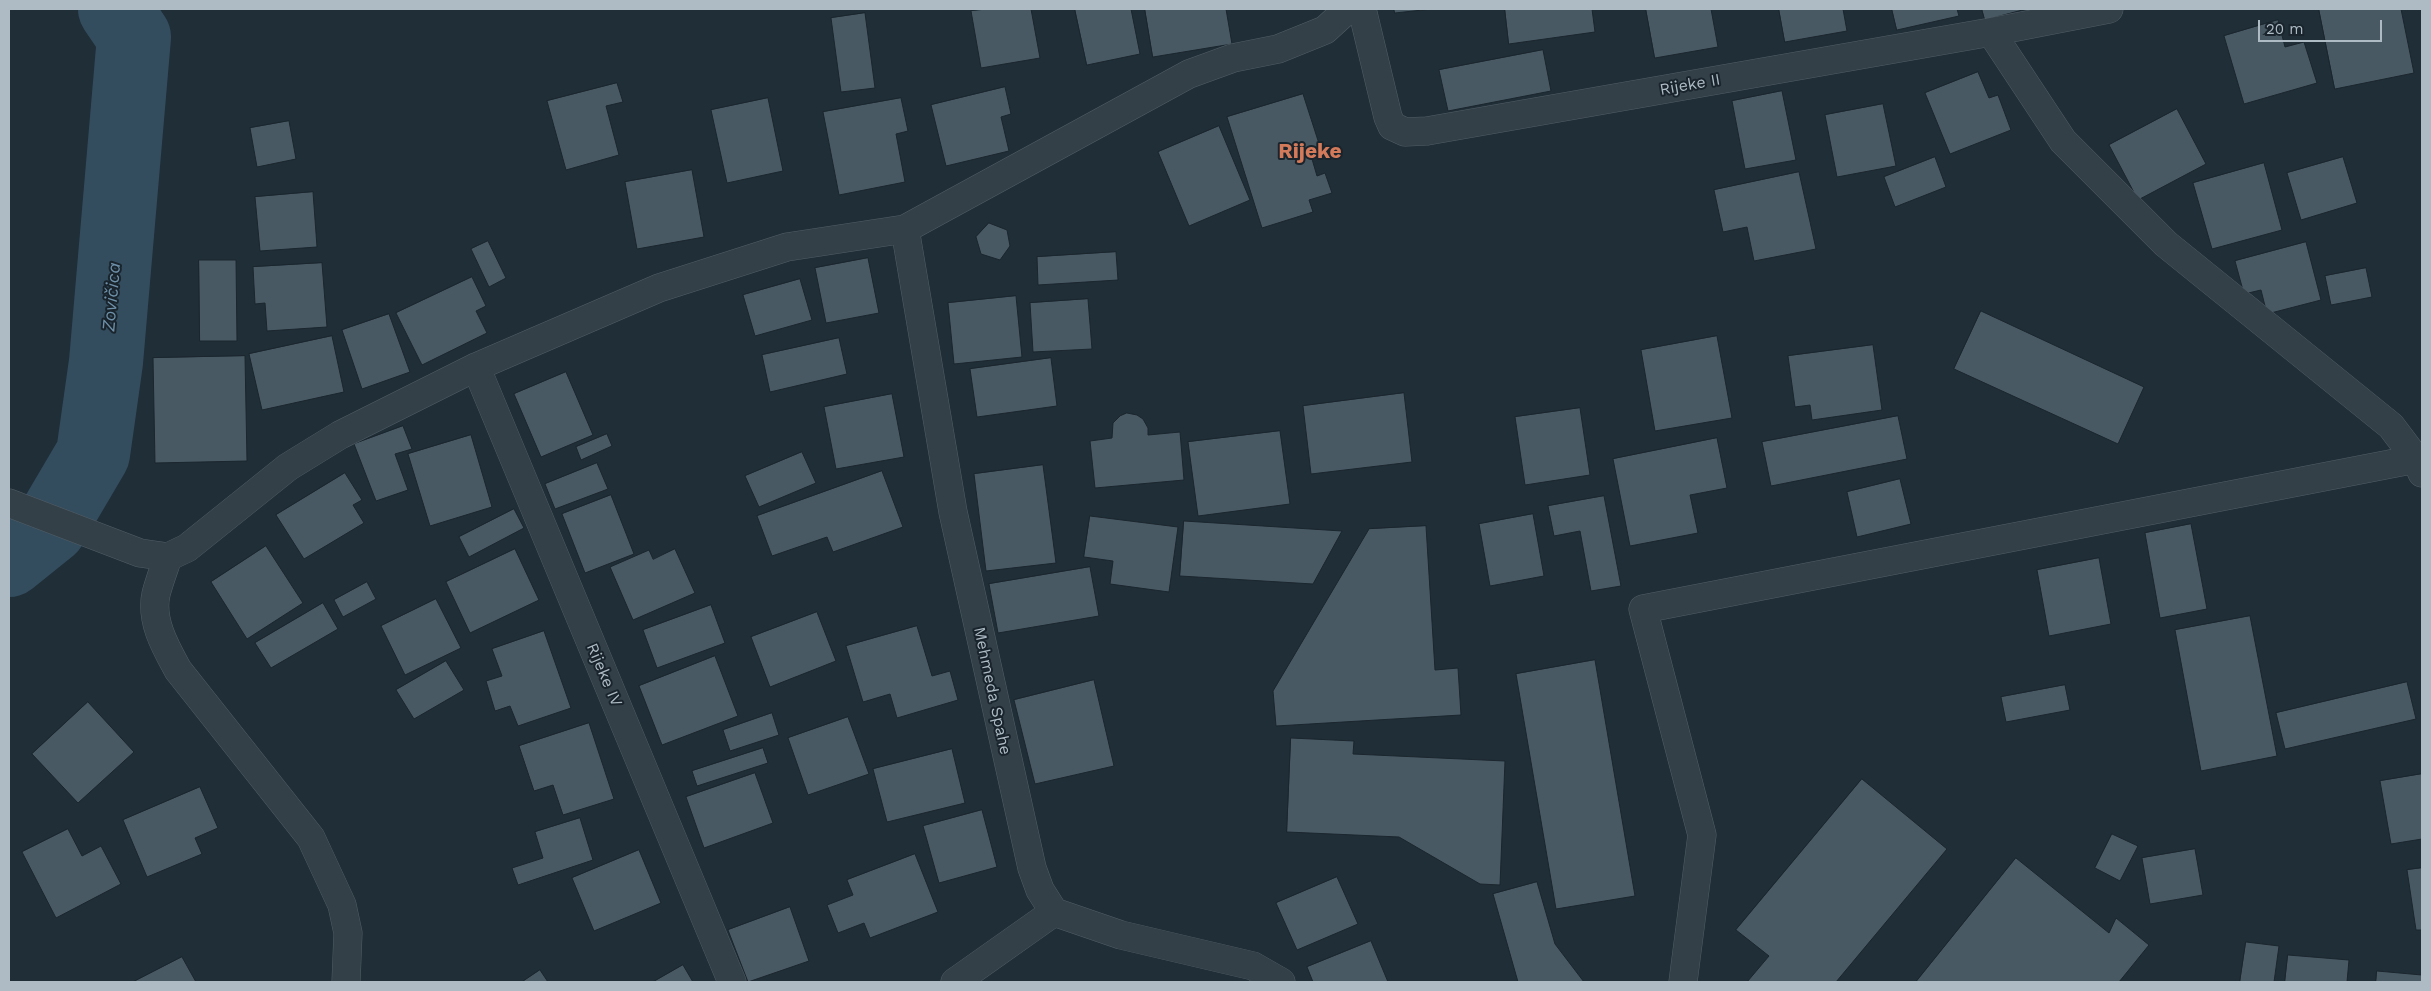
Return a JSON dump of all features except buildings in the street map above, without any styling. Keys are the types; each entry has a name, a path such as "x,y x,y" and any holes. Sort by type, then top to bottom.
{"street":[{"path":"10,503 140,553 168,557 187,548 288,467 340,435 476,368 659,288 769,252 788,247 905,229 1189,74 1233,58 1278,50 1325,30 1346,13 1348,9"},
{"name":"Rijeke II","path":"1362,9 1388,118 1392,126 1405,132 1427,131 1991,32 2109,9"},
{"path":"1683,982 1702,836 1643,609 2419,466 2390,426 2166,244 2063,141 1991,32"},
{"name":"Mehmeda Spahe","path":"905,229 953,512 994,703 1032,868 1040,890 1054,912"},
{"name":"Rijeke IV","path":"476,368 732,982"},
{"path":"168,557 155,596 156,620 164,645 178,670 311,838 342,905 348,933 346,982"},
{"path":"955,982 1054,912 1121,935 1253,966 1280,982"}],"waterway":[{"name":"Zovičica","path":"9,560 50,527 93,454 106,362 134,37 115,9"}],"district":[{"name":"Rijeke","path":"1310,152"}]}
